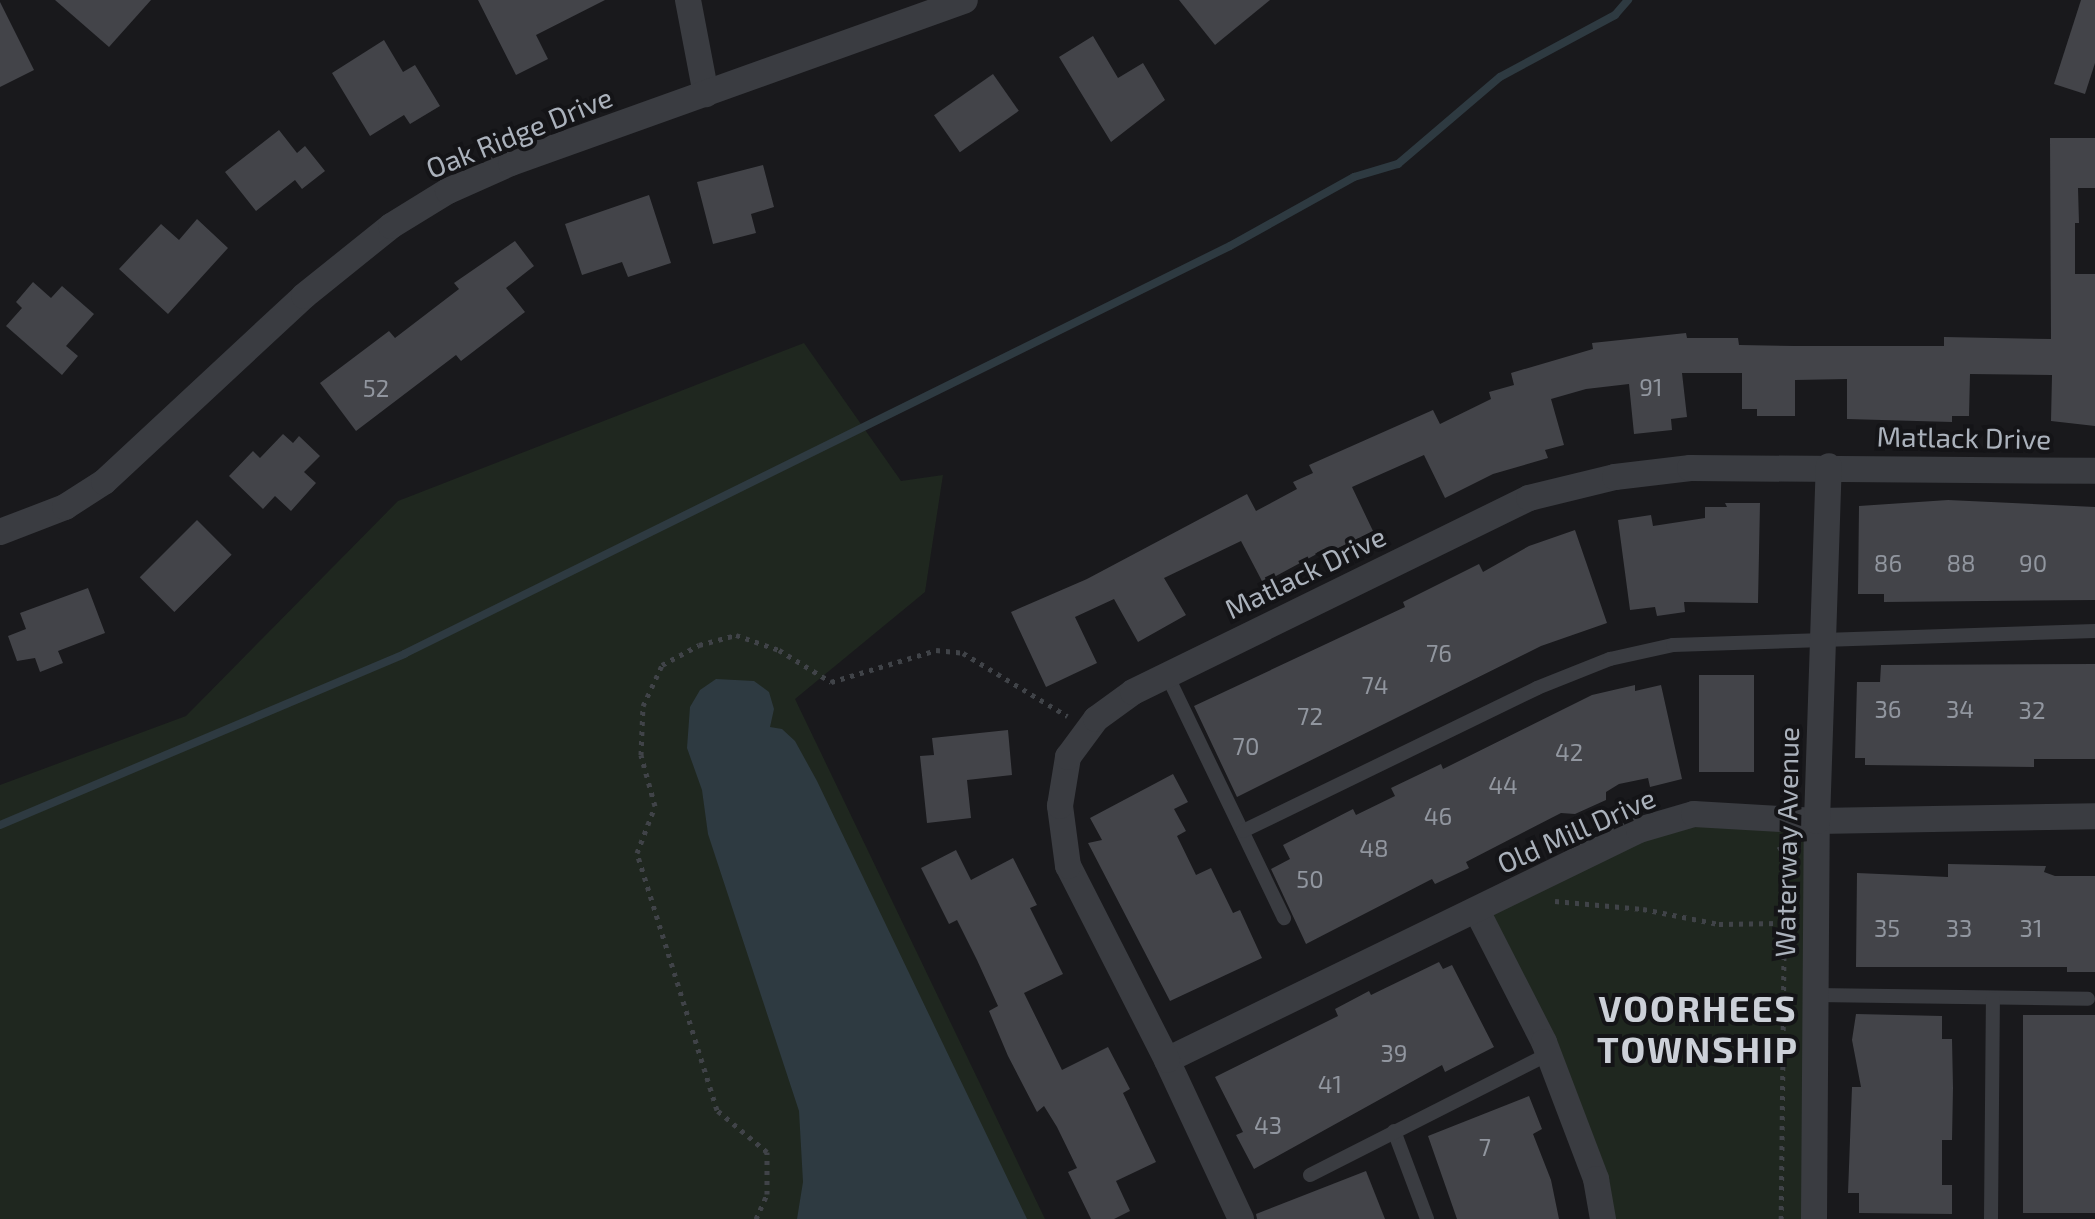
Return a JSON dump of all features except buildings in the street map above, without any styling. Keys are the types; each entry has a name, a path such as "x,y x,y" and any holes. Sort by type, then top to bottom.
{"street":[{"path":"688,0 706,94"},
{"name":"Oak Ridge Drive","path":"0,532 65,507 104,482 304,296 391,226 448,191 511,163 965,0"},
{"name":"Matlack Drive","path":"1241,1219 1167,1060 1068,866 1060,806 1068,757 1096,719 1167,675 1529,498 1615,477 1690,468 1829,466 2095,471"},
{"name":"Waterway Avenue","path":"1814,1219 1817,821 1829,466"},
{"name":"Old Mill Drive","path":"1167,1060 1639,830 1694,814 1817,821 2095,816"},
{"path":"1477,911 1549,1054 1596,1179 1603,1219"}],"lane":[{"path":"1243,831 1537,688 1610,659 1673,645 1823,637 2095,631"},
{"path":"1167,675 1284,918"},
{"path":"1816,995 2088,999"},
{"path":"1991,1219 1993,999"},
{"path":"1310,1175 1549,1054"},
{"path":"1394,1131 1427,1219"}],"path":[{"path":"756,1219 767,1194 767,1152 717,1110 637,853 655,806 641,755 643,706 662,665 699,645 736,635 779,650 831,682 936,650 949,651 963,653 1072,719 1096,719"},
{"path":"1769,841 1785,856 1781,1219"},
{"path":"1563,891 1550,897 1719,924 1784,923"}],"shaded area":[{"path":"804,343 901,481 943,475 925,592 795,699 1045,1219 0,1219 0,785 186,716 398,501"},
{"path":"716,679 754,681 769,692 774,709 770,727 782,729 795,741 817,781 1027,1219 797,1219 803,1182 799,1111 708,834 702,790 687,748 690,707 700,690"},
{"path":"1694,814 1817,821 1814,1219 1603,1219 1477,911"}],"waterway":[{"path":"0,825 404,654 1230,246 1354,177 1398,164 1500,77 1615,15 1628,0"}],"district":[{"name":"VOORHEES TOWNSHIP","path":"1698,1028"}]}
